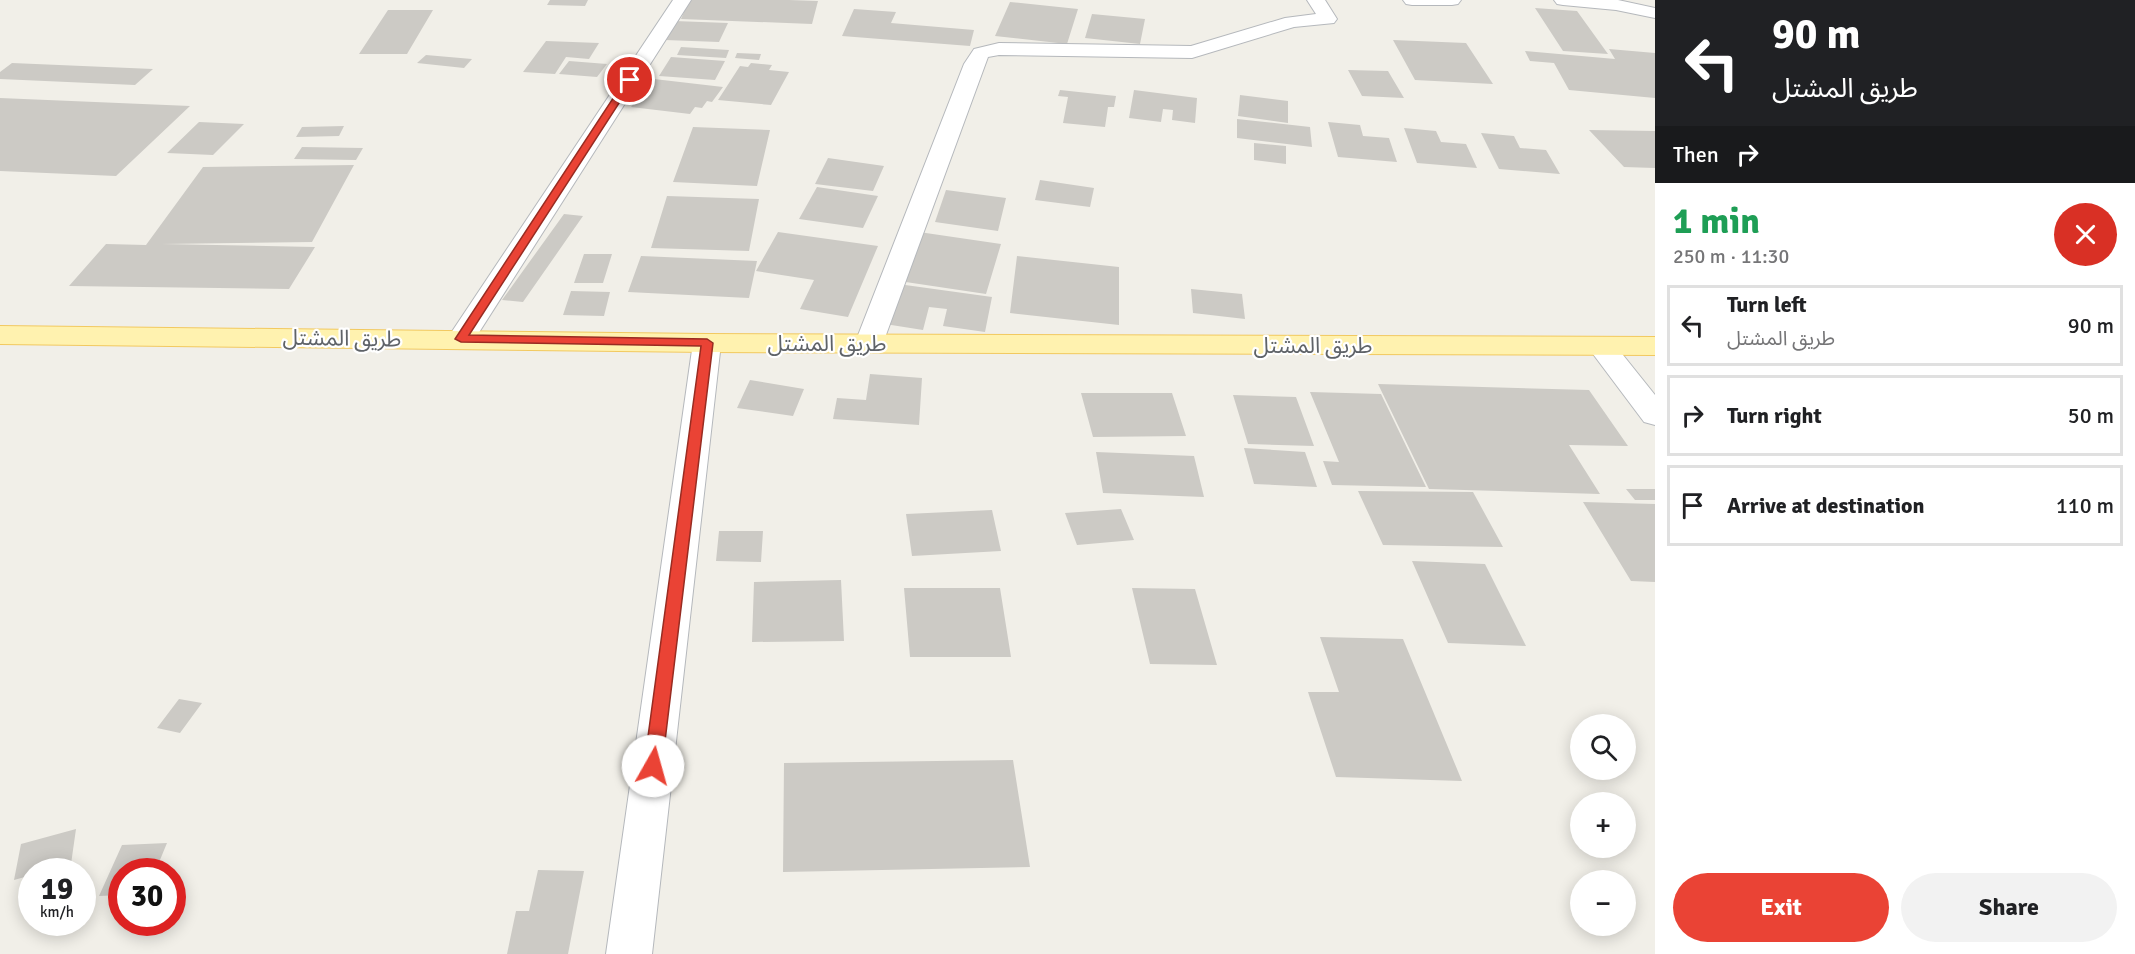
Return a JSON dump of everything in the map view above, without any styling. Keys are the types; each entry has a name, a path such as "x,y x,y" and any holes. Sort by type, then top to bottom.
{"main road":[{"name":"طريق المشتل","path":"0,335 707,343 1655,346"}],"street":[{"path":"461,339 681,0"},
{"path":"869,343 970,75 981,53 999,48 1191,52 1292,22 1329,19 1316,0"},
{"path":"1412,0 1452,0"},
{"path":"1563,0 1616,5 1655,13"},
{"path":"629,954 707,343"},
{"path":"1601,346 1655,415"}],"building":[{"path":"550,0 588,0 585,6 547,5"},
{"path":"689,0 818,1 812,24 681,19"},
{"path":"1010,2 1078,9 1067,44 995,36"},
{"path":"1535,8 1577,11 1608,54 1563,51"},
{"path":"854,9 896,12 891,23 974,30 970,46 842,36"},
{"path":"388,10 433,10 407,54 359,54"},
{"path":"1092,14 1145,19 1140,44 1085,38"},
{"path":"674,21 728,23 719,42 665,40"},
{"path":"1393,40 1466,43 1493,84 1415,80"},
{"path":"546,41 599,43 589,59 566,57 555,74 523,72"},
{"path":"681,47 729,50 726,58 677,55"},
{"path":"1609,49 1655,53 1655,98 1569,90 1554,63 1530,61 1525,51 1615,59"},
{"path":"737,53 761,54 759,60 735,58"},
{"path":"426,55 472,59 464,68 417,63"},
{"path":"671,57 725,61 715,80 659,76"},
{"path":"569,61 607,64 597,77 559,74"},
{"path":"12,63 153,69 135,85 0,79 0,72"},
{"path":"751,63 772,65 769,70 789,72 771,105 718,100 740,66 748,67"},
{"path":"1348,70 1388,71 1404,98 1362,96"},
{"path":"654,79 723,87 712,102 707,101 702,108 695,107 690,114 631,107"},
{"path":"1060,90 1116,96 1114,107 1108,107 1105,127 1063,123 1068,97 1058,96"},
{"path":"1134,90 1197,98 1195,123 1172,120 1173,110 1163,109 1161,122 1129,118"},
{"path":"1240,95 1288,101 1288,123 1238,116"},
{"path":"0,98 190,106 116,176 0,171"},
{"path":"1237,119 1310,127 1312,147 1237,138"},
{"path":"199,122 244,124 213,155 167,153"},
{"path":"1328,122 1360,125 1363,136 1389,138 1397,162 1338,157"},
{"path":"344,126 339,136 296,137 302,127"},
{"path":"693,127 770,130 757,186 673,182"},
{"path":"1404,128 1436,131 1441,142 1466,144 1477,168 1417,163"},
{"path":"1589,130 1655,131 1655,168 1624,167"},
{"path":"1481,133 1514,136 1520,148 1546,150 1560,174 1499,169"},
{"path":"1254,143 1286,146 1286,164 1254,160"},
{"path":"302,147 363,148 356,160 294,159"},
{"path":"828,158 884,166 873,191 815,184"},
{"path":"354,165 312,242 162,244 315,247 289,289 69,286 106,244 146,245 203,167"},
{"path":"1040,180 1094,188 1090,207 1035,200"},
{"path":"817,187 878,196 863,228 799,219"},
{"path":"946,190 1006,198 998,231 935,222"},
{"path":"667,196 759,199 749,251 651,248"},
{"path":"564,214 583,216 523,302 502,300"},
{"path":"778,232 878,246 848,317 800,309 814,280 756,271"},
{"path":"919,232 1001,244 986,294 899,281"},
{"path":"584,254 612,254 603,283 574,283"},
{"path":"641,256 757,261 749,298 628,292"},
{"path":"1017,256 1119,267 1119,325 1010,313"},
{"path":"898,284 992,297 985,332 943,326 947,309 929,307 923,330 885,324"},
{"path":"1191,289 1242,294 1245,319 1193,313"},
{"path":"571,291 610,292 604,316 563,315"},
{"path":"870,374 922,378 919,425 833,419 837,398 866,400"},
{"path":"750,380 804,389 793,416 737,408"},
{"path":"1378,384 1589,390 1628,446 1569,445 1600,494 1429,489"},
{"path":"1310,392 1381,394 1426,487 1332,485 1323,461 1339,462"},
{"path":"1081,393 1172,393 1186,436 1093,437"},
{"path":"1233,395 1296,397 1314,446 1248,444"},
{"path":"1244,448 1305,452 1317,487 1254,484"},
{"path":"1096,452 1194,456 1204,497 1103,493"},
{"path":"1626,489 1655,489 1655,500 1635,500"},
{"path":"1358,491 1473,492 1503,547 1383,545"},
{"path":"1583,502 1655,504 1655,582 1631,581"},
{"path":"1121,509 1134,540 1077,545 1065,513"},
{"path":"992,510 1001,551 912,556 906,514"},
{"path":"719,531 763,531 761,562 716,561"},
{"path":"1412,561 1485,564 1526,646 1448,643"},
{"path":"841,580 844,641 752,642 754,582"},
{"path":"904,588 1000,588 1011,657 910,657"},
{"path":"1132,588 1195,589 1217,665 1150,664"},
{"path":"1320,637 1403,639 1462,781 1336,777 1308,692 1339,692"},
{"path":"179,699 202,703 180,733 157,728"},
{"path":"1013,760 1030,867 783,872 784,763"},
{"path":"76,829 72,858 18,858 21,844"},
{"path":"167,843 161,858 116,858 122,845"},
{"path":"18,859 18,879 14,880"},
{"path":"538,870 584,871 568,954 507,954 516,911 529,911"},
{"path":"108,876 108,896 99,896"}],"route":[{"path":"630,80 461,339 707,343 653,766"}]}
